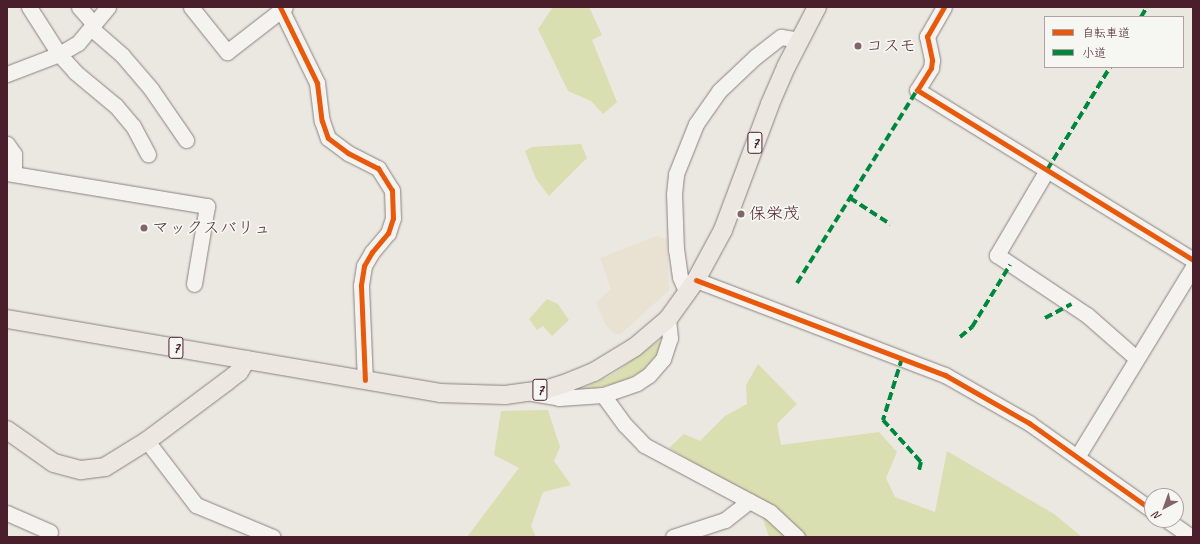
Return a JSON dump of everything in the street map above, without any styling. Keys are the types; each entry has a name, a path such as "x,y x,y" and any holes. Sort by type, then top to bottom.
{"main road":[{"name":"7","path":"7,319 440,393 486,395 529,392 548,389 594,372 635,347 668,319 692,287 724,230 751,151 800,40 817,7"},
{"path":"7,430 54,463 81,470 105,467 147,441 236,374 246,360"}],"street":[{"path":"29,7 59,54 75,72 116,106 133,126 148,154"},
{"path":"79,7 92,26 122,55 151,89 186,140"},
{"path":"7,74 59,54 78,43 108,7"},
{"path":"191,7 227,52 282,8 317,84 322,121 328,138 348,153 378,168 392,190 393,218 388,233 372,252 364,266 361,286 365,380"},
{"path":"944,7 927,36 932,60 931,68 917,90 1193,260"},
{"path":"800,40 781,37 755,57 719,91 694,130 676,174 674,194 676,250 680,277 692,287 945,375 990,399 1077,457 1144,504"},
{"path":"7,144 14,154 10,173 207,206 194,284"},
{"path":"1047,170 998,256 1087,316 1136,358"},
{"path":"1077,457 1136,358 1193,267"},
{"path":"529,392 559,398 603,395 637,383 657,367 669,348 668,319"},
{"path":"603,395 624,425 644,445 770,512 797,537"},
{"path":"147,441 196,505 273,537"},
{"path":"673,537 725,520 749,502"},
{"path":"7,513 50,532"},
{"path":"1178,528 1191,537"}],"shaded area":[{"path":"656,236 667,239 669,290 621,334 614,334 606,325 596,303 611,289 600,258"}],"green space":[{"path":"553,7 589,7 602,35 592,40 617,102 603,114 591,101 568,91 538,29"},
{"path":"581,144 587,158 549,196 536,179 525,151 532,147"},
{"path":"547,299 558,304 569,320 552,336 543,326 537,330 529,319"},
{"path":"659,341 664,345 662,349 643,371 619,383 574,392 610,376"},
{"path":"758,364 797,404 777,424 781,445 879,432 897,452 886,478 895,497 935,512 947,451 1054,514 1082,537 769,537 757,501 669,448 684,434 700,441 725,416 747,404 746,385"},
{"path":"548,410 560,447 554,461 571,485 543,492 531,526 536,537 467,537 519,468 494,455 501,411"}],"marked path":[{"path":"1142,16 1147,7"},
{"path":"1047,170 1109,68"},
{"path":"797,283 917,90"},
{"path":"850,198 890,224"},
{"path":"960,337 972,327 1010,265"},
{"path":"1045,318 1071,304"},
{"path":"902,358 883,420 921,462 919,470"}],"cycle path":[{"path":"280,7 317,83 322,121 328,138 348,153 378,168 392,190 393,218 388,233 372,252 364,266 361,286 365,380"},
{"path":"944,7 927,36 932,60 931,68 917,90 1193,260"},
{"path":"696,280 945,375 1029,423 1144,504"}],"place":[{"name":"コスモ","path":"858,46"},
{"name":"保栄茂","path":"741,214"},
{"name":"マックスバリュ","path":"144,228"}]}
